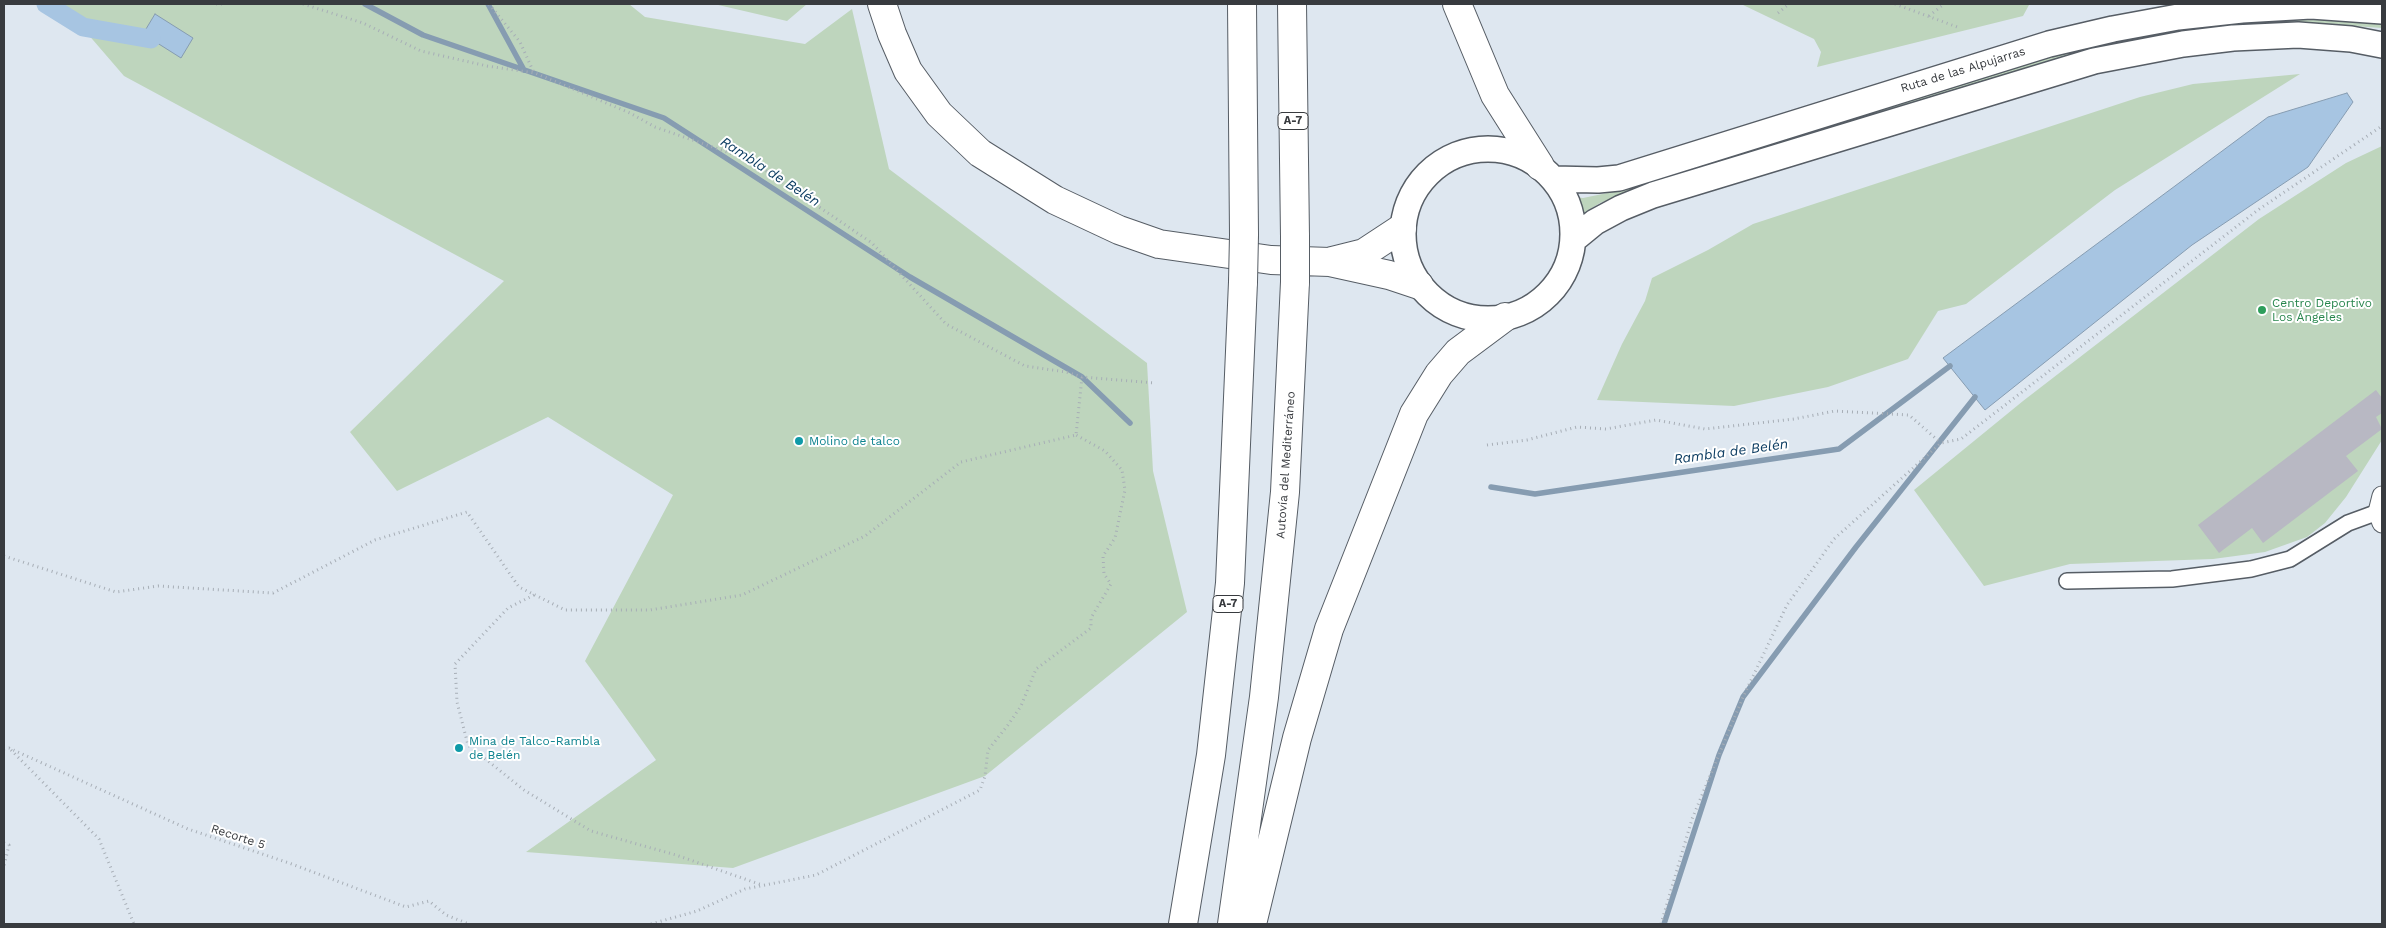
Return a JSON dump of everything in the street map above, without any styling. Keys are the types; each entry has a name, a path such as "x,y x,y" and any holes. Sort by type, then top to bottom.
{"highway":[{"path":"882,4 892,34 908,71 939,114 980,153 1040,191 1120,230 1159,244 1271,260 1330,262 1389,275 1419,285"},
{"name":"A-7","path":"1183,924 1210,755 1230,583 1244,235 1242,4"},
{"name":"Autovía del Mediterráneo","path":"1232,924 1264,697 1285,492 1295,282 1292,4"},
{"path":"1457,4 1495,95 1547,173"},
{"path":"1330,262 1364,253 1402,228"},
{"path":"1252,924 1297,738 1329,629 1414,414 1439,374 1458,352 1505,318"}],"main road":[{"name":"Ruta de las Alpujarras","path":"1547,173 1598,180 1620,178 2049,44 2113,29 2178,17 2242,10 2312,6 2382,11"},
{"path":"1573,240 1595,222 1621,208 1653,195 2094,61 2183,44 2234,38 2298,35 2351,39 2382,45"},
{"path":"1477,149 1510,152 1547,173 1569,208 1573,240 1570,255 1557,284 1534,306 1505,318 1485,319 1466,317 1448,310 1432,299 1419,285 1403,248 1402,228 1411,196 1420,182 1445,160 1460,153 1477,149"}],"street":[{"path":"2067,581 2172,579 2250,569 2290,559 2348,523 2381,510"}],"path":[{"path":"216,4 222,4"},
{"path":"302,4 363,23 421,51 487,66 534,73 630,114 655,127 750,160 872,243 946,324 1025,366 1066,372 1082,377 1155,383"},
{"path":"489,4 520,42 534,73"},
{"path":"1778,13 1789,4"},
{"path":"1895,4 1960,28"},
{"path":"1928,16 1944,4"},
{"path":"1661,924 1692,819 1743,697 1787,605 1834,539 1941,443 1961,439 2258,210 2382,126"},
{"path":"1076,435 1082,377"},
{"path":"1488,446 1527,440 1577,428 1606,429 1656,420 1705,428 1794,419 1835,411 1909,415 1941,443"},
{"path":"4,556 116,592 158,586 272,593 375,540 467,512 519,587 565,610 650,610 742,595 865,536 961,462 1076,435 1105,451 1122,470 1125,490 1115,538 1103,556 1104,574 1111,584 1091,618 1091,628 1036,670 1021,706 988,750 985,776 980,790 816,874 745,889 697,910 650,924"},
{"path":"534,594 508,608 456,664 457,702 468,746 524,790 591,832 676,855 762,885"},
{"path":"4,749 9,748 98,839 134,924"},
{"name":"Recorte 5","path":"9,748 188,829 289,863 406,907 429,901 446,915 470,924"},
{"path":"4,842 9,845 4,866"}],"green space":[{"path":"62,4 629,4 645,17 805,44 852,9 889,169 1147,363 1153,471 1187,612 985,776 733,868 526,852 656,760 585,661 673,495 548,417 397,491 350,432 504,281 124,76"},
{"path":"714,4 807,4 787,21"},
{"path":"1741,4 2029,5 2023,16 1817,67 1821,52 1814,39"},
{"path":"2298,17 2382,24 2382,28 2326,24 2267,24 2197,29 2084,50 1640,188 1600,203 1582,214 1575,197 1583,198 1622,190 2028,59 2154,29"},
{"path":"2300,74 2115,190 1966,304 1938,311 1908,359 1828,387 1734,406 1597,400 1622,344 1645,301 1652,278 1708,250 1753,224 2140,97 2193,84"},
{"name":"Centro Deportivo Los Ángeles","path":"2382,146 2382,440 2346,497 2325,523 2307,537 2265,552 2213,559 2070,564 1984,586 1914,490 2023,401 2259,219 2346,163"}],"water":[{"path":"155,14 193,38 181,58 143,34"},
{"path":"2347,93 2353,102 2308,167 2192,245 1985,410 1943,358 2268,117"}],"building":[{"path":"2376,390 2382,398 2382,413 2376,417 2382,429 2346,456 2358,471 2263,543 2252,528 2219,553 2198,525"}],"waterway":[{"path":"46,4 83,27 151,39"},
{"name":"Rambla de Belén","path":"365,4 423,35 664,118 910,277 1082,377 1130,423"},
{"path":"488,4 524,70"},
{"name":"Rambla de Belén","path":"1491,487 1535,494 1839,449 1950,366"},
{"path":"1664,924 1719,755 1743,697 1856,547 1975,397"}],"place":[{"name":"Centro Deportivo Los Ángeles","path":"2262,310"},
{"name":"Molino de talco","path":"799,441"},
{"name":"Mina de Talco-Rambla de Belén","path":"459,748"}]}
